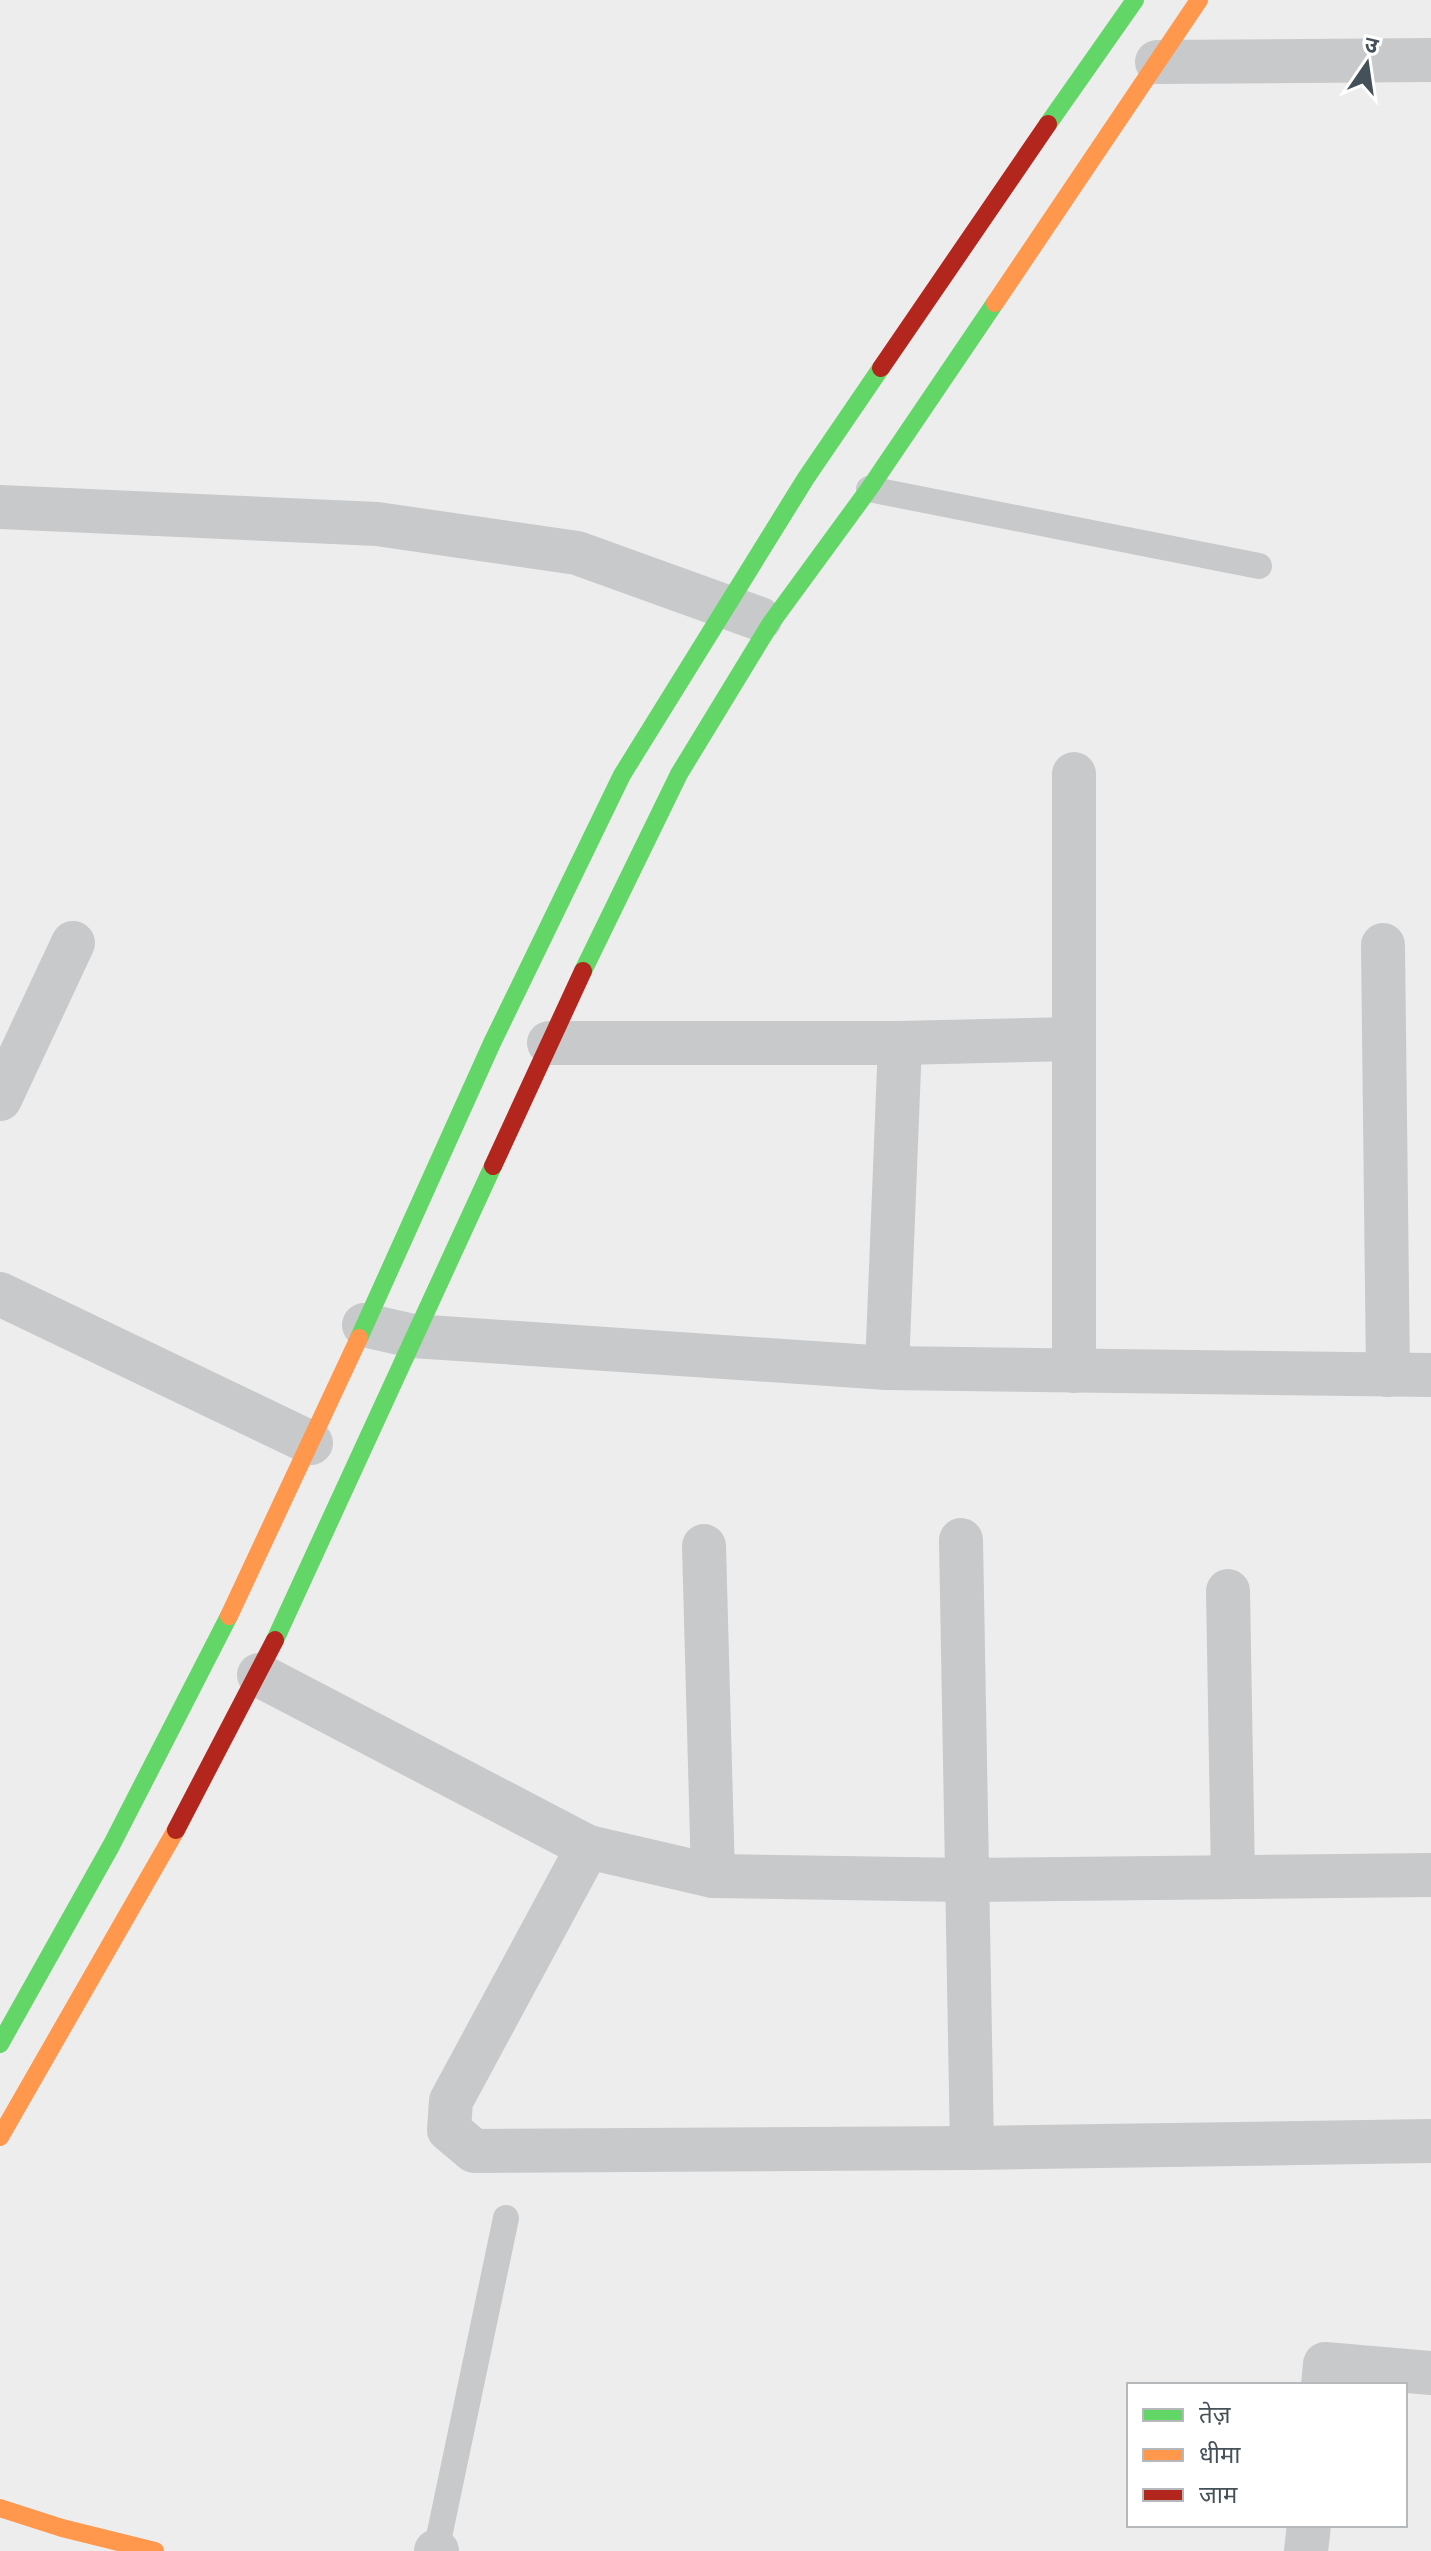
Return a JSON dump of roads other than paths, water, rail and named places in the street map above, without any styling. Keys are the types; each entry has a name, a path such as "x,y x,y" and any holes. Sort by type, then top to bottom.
{"main road":[{"path":"0,2044 111,1846 209,1657 311,1443 492,1043 622,775 725,605 857,402 1135,0"},
{"path":"0,2137 192,1802 259,1675 549,1043 679,774 771,623 869,489 1199,0"},
{"path":"0,2508 62,2528 155,2551"}],"street":[{"path":"1157,62 1431,60"},
{"path":"0,507 377,524 577,553 771,623"},
{"path":"1074,774 1074,1371"},
{"path":"0,1099 73,943"},
{"path":"1383,945 1388,1375"},
{"path":"549,1043 900,1043 1073,1039"},
{"path":"887,1368 900,1043"},
{"path":"0,1294 311,1443"},
{"path":"364,1325 413,1336 887,1368 1431,1375"},
{"path":"961,1540 972,2148"},
{"path":"704,1546 713,1876"},
{"path":"1228,1591 1233,1877"},
{"path":"259,1675 588,1847 713,1876 967,1880 1431,1875"},
{"path":"588,1847 451,2101 449,2130 474,2151 1431,2141"},
{"path":"1323,2383 1325,2364 1431,2373"},
{"path":"1306,2551 1309,2527"}],"lane":[{"path":"869,489 1259,566"},
{"path":"436,2551 506,2218"}]}
